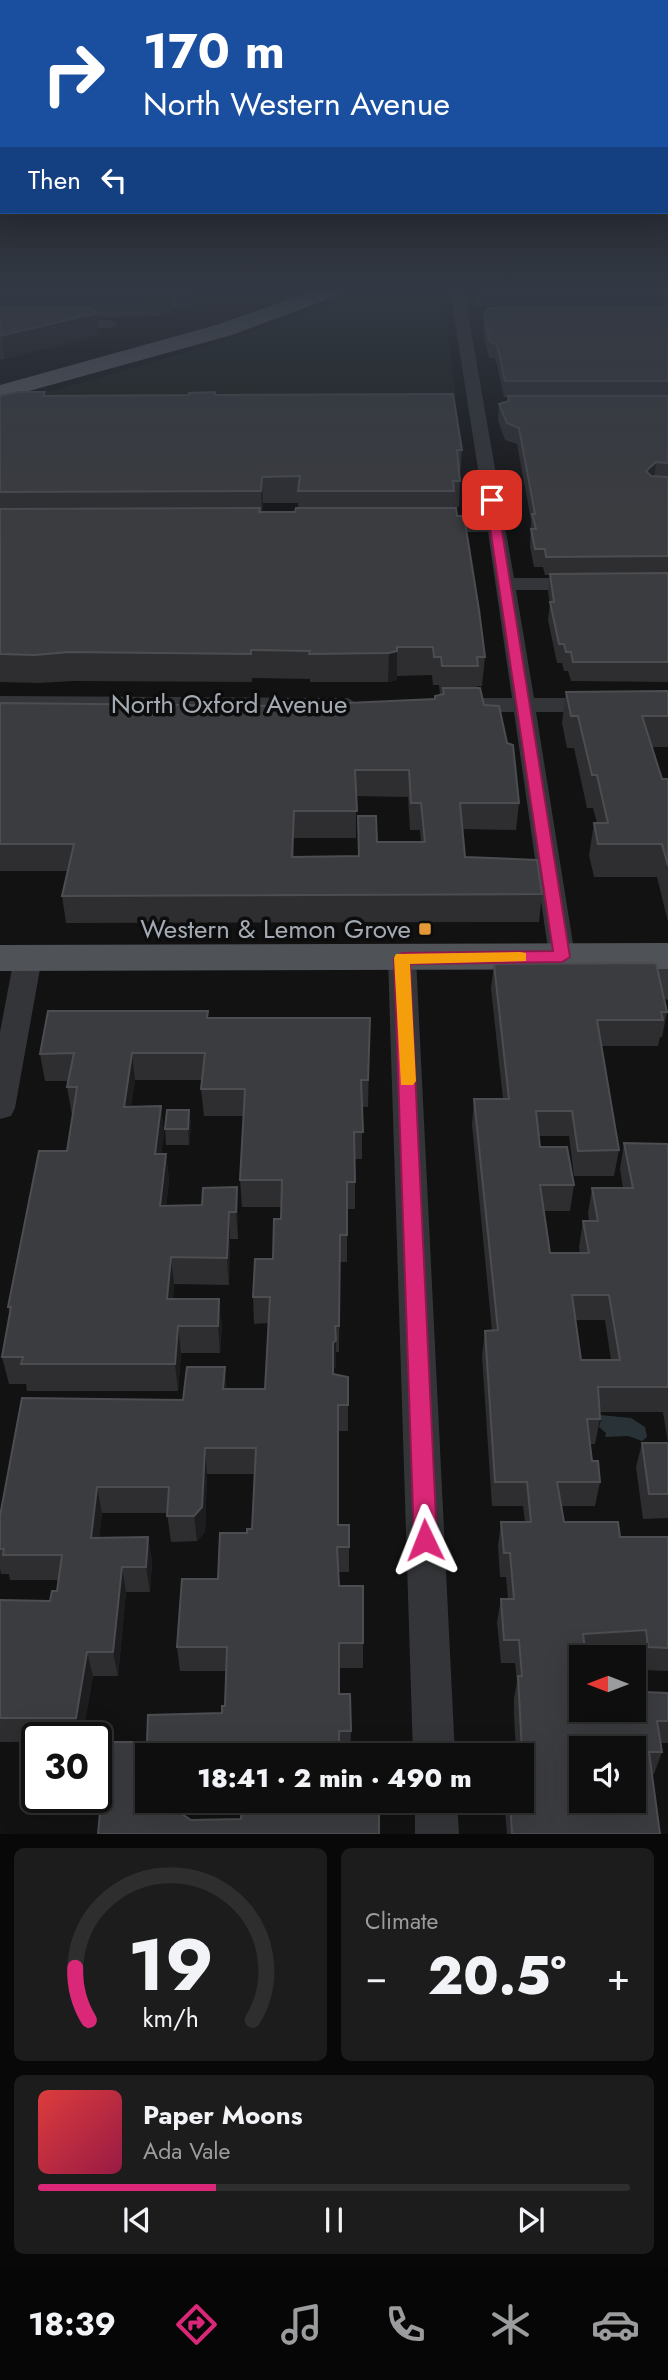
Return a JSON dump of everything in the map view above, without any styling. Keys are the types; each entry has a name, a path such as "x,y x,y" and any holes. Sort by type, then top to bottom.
{"highway":[{"path":"0,392 61,376"}],"main road":[{"path":"14,958 562,957 665,967"}],"street":[{"path":"470,376 470,405 496,526 562,957"},
{"path":"470,405 497,405"},
{"path":"416,526 496,526"},
{"path":"505,584 604,583"},
{"name":"North Oxford Avenue","path":"0,703 370,705"},
{"path":"435,705 668,705"},
{"path":"0,1108 14,958"},
{"path":"402,958 434,1743"},
{"path":"436,1813 437,1834"}],"shaded area":[{"path":"108,376 453,376 456,396 31,397"},
{"path":"600,1415 631,1418 645,1427 647,1437 642,1441 628,1436 605,1437 606,1433 599,1427 601,1420 595,1419"}],"building":[{"path":"504,376 668,376 668,381 505,381"},
{"path":"19,392 45,392 43,396 189,395 215,392 215,395 453,394 462,450 457,450 460,481 453,481 454,491 298,491 300,476 262,477 261,491 0,492 0,396"},
{"path":"508,396 668,396 668,463 656,462 646,471 651,476 668,477 668,556 546,557 545,549 535,549 531,529 536,529 532,514 535,514 519,428 507,423 499,404 509,401"},
{"path":"260,508 259,512 295,512 296,508 456,508 457,516 464,516 485,657 477,657 478,666 442,666 441,657 434,657 433,647 397,647 397,651 389,653 309,654 310,651 251,650 251,654 0,654 0,509"},
{"path":"668,573 668,662 573,662 571,652 566,652 564,644 559,644 550,602 554,602 550,574"},
{"path":"443,688 480,688 484,705 499,706 507,743 513,745 519,803 460,803 465,857 537,860 542,894 62,896 74,844 0,844 0,703 281,706 435,699 435,696 444,694","holes":["355,770 409,770 411,803 421,803 425,842 377,842 376,816 358,816 359,856 292,857 294,811 357,811"]},
{"path":"668,691 668,716 642,716 662,779 668,779 668,866 662,844 598,844 594,823 608,823 597,775 592,775 578,716 571,716 566,692"},
{"path":"656,963 667,1012 661,1012 663,1020 597,1020 619,1150 578,1151 572,1111 536,1111 540,1147 567,1147 574,1185 540,1185 550,1253 589,1253 583,1221 598,1221 592,1188 633,1188 624,1143 668,1144 668,1387 598,1387 600,1419 587,1419 592,1461 598,1461 600,1482 557,1482 564,1522 618,1522 620,1537 668,1537 668,1648 648,1647 646,1630 583,1634 584,1645 569,1645 569,1722 646,1722 646,1692 668,1693 668,1721 657,1721 662,1752 649,1752 660,1834 512,1834 511,1813 534,1813 534,1743 522,1743 518,1676 522,1676 519,1640 504,1640 501,1599 514,1599 510,1553 504,1553 501,1522 531,1522 527,1482 495,1482 485,1331 498,1330 474,1099 509,1099 494,964","holes":["572,1295 609,1295 620,1360 581,1360"]},
{"path":"48,1011 208,1011 207,1018 370,1018 368,1080 361,1080 363,1132 354,1132 355,1182 347,1182 347,1235 340,1235 339,1326 335,1326 336,1340 333,1343 333,1374 348,1377 348,1405 338,1405 338,1525 349,1525 349,1547 337,1547 339,1586 363,1586 363,1643 339,1643 339,1694 350,1694 351,1731 339,1731 339,1743 135,1743 135,1813 180,1813 191,1820 241,1819 241,1813 379,1813 379,1834 98,1834 100,1813 112,1813 112,1742 147,1742 148,1715 222,1713 222,1706 225,1706 227,1647 177,1647 182,1579 218,1579 220,1533 247,1533 247,1529 252,1529 256,1448 205,1448 202,1507 194,1516 167,1516 169,1487 97,1487 91,1538 148,1537 146,1567 122,1567 113,1652 87,1652 76,1718 0,1718 0,1600 50,1601 52,1591 57,1591 62,1555 3,1555 4,1549 0,1549 0,1516 22,1398 183,1400 187,1367 225,1367 223,1389 265,1389 270,1297 253,1297 255,1259 273,1259 274,1219 281,1219 282,1180 240,1180 245,1089 201,1089 205,1053 132,1053 124,1107 161,1106 155,1154 166,1154 160,1206 202,1205 203,1188 237,1187 236,1212 229,1212 227,1258 171,1257 167,1299 219,1299 218,1326 178,1326 175,1364 21,1364 23,1357 2,1357 11,1307 8,1307 39,1151 67,1151 77,1087 67,1087 74,1053 40,1054"},
{"path":"167,1110 189,1110 188,1129 165,1129"},
{"path":"642,1443 668,1443 668,1494 649,1494"}],"slow traffic":[{"path":"407,1081 402,958 520,957"}],"place":[{"name":"Western & Lemon Grove","path":"425,929"}],"route":[{"path":"425,1540 402,958 562,957 492,500"}]}
